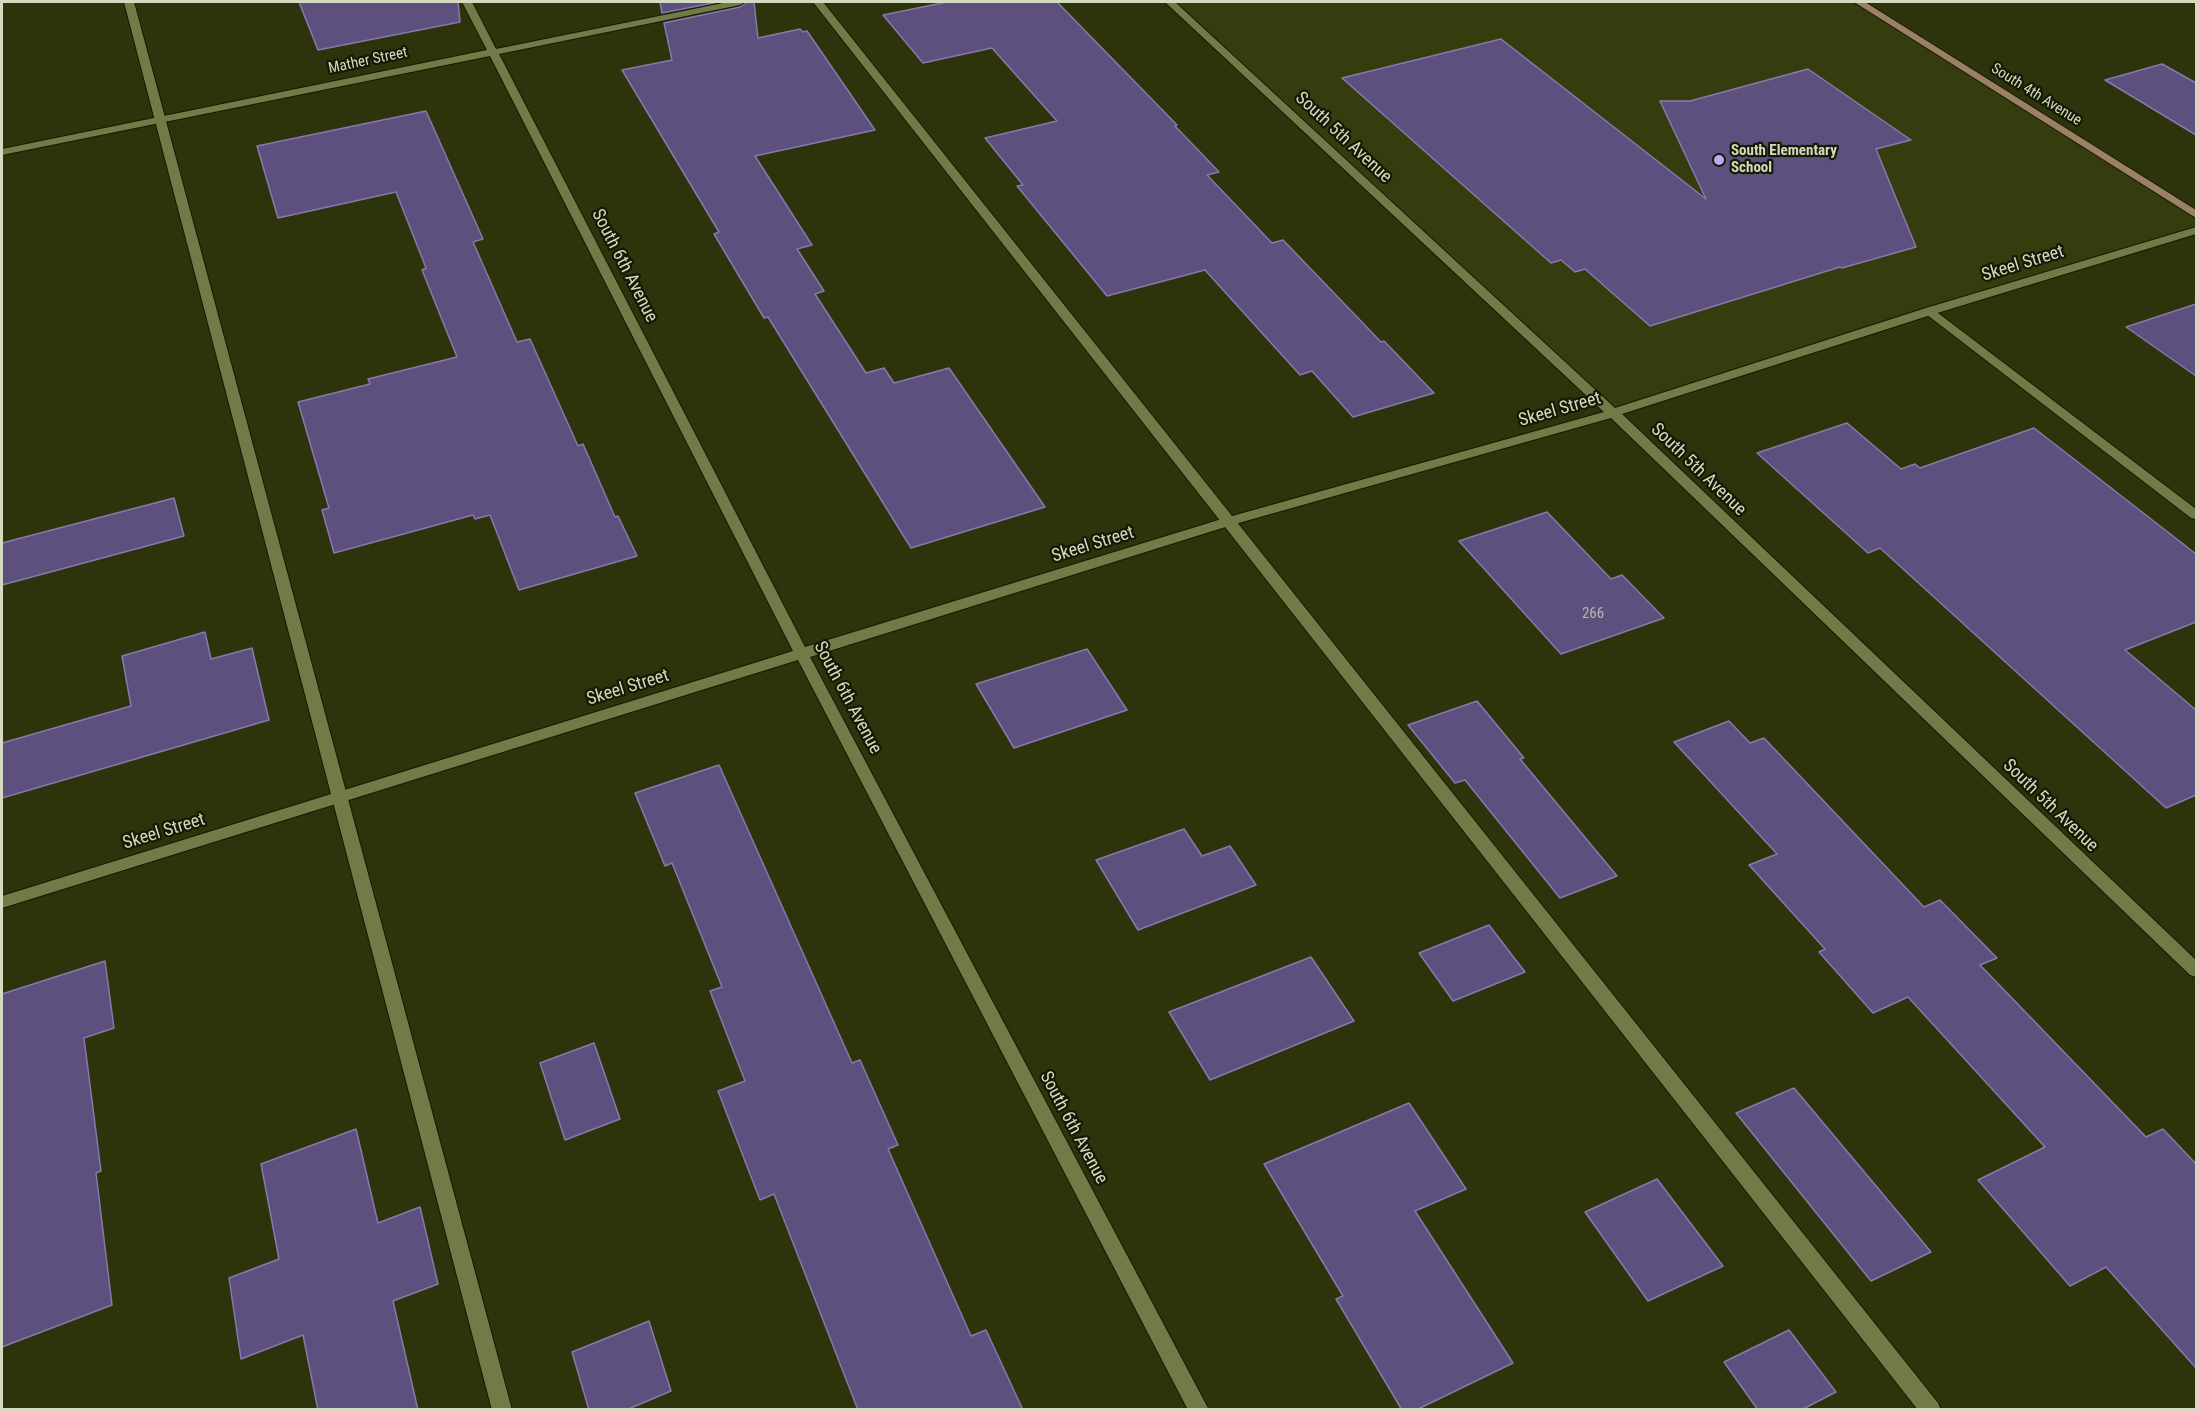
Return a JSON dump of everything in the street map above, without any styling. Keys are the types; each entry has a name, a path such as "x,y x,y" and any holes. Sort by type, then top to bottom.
{"main road":[{"name":"South 4th Avenue","path":"1859,2 2196,215"}],"street":[{"path":"129,2 502,1410"},
{"name":"South 6th Avenue","path":"466,2 801,653 1199,1410"},
{"name":"Mather Street","path":"2,152 740,2"},
{"path":"818,2 1930,1410"},
{"name":"South 5th Avenue","path":"1170,2 1613,413 2196,970"},
{"name":"Skeel Street","path":"2,902 1230,521 1613,413 1930,311 2196,230"},
{"path":"1930,311 2196,515"}],"shaded area":[{"name":"South Elementary School","path":"1164,2 1853,2 2196,219 2196,230 1925,312 1607,415"}],"building":[{"path":"299,2 458,2 460,22 318,50"},
{"path":"660,2 719,2 662,13"},
{"path":"747,2 754,2 758,38 800,29 803,32 807,31 875,130 755,156 812,245 797,249 824,291 815,294 866,373 884,368 894,383 949,368 1045,507 911,548 768,317 764,318 714,234 719,232 622,70 672,60 664,23 740,7"},
{"path":"947,2 1057,2 1177,125 1175,126 1219,172 1207,175 1272,243 1283,240 1381,342 1384,341 1434,393 1353,417 1312,371 1300,375 1205,270 1107,296 1017,186 1023,185 985,138 1057,121 992,48 923,63 883,15"},
{"path":"1501,39 1706,199 1660,101 1690,101 1808,69 1911,140 1876,149 1916,247 1840,267 1650,326 1585,269 1575,272 1561,260 1551,263 1342,78"},
{"path":"2162,64 2196,83 2196,135 2105,80"},
{"path":"426,111 483,239 473,242 517,342 530,339 578,446 583,444 615,517 618,516 637,556 519,590 490,515 475,519 473,515 334,553 322,510 329,508 298,402 370,384 368,379 457,357 422,270 426,268 396,192 278,218 257,146"},
{"path":"2196,304 2196,376 2126,327"},
{"path":"1847,423 1901,469 1915,464 1920,468 2034,428 2196,554 2196,622 2125,650 2196,710 2196,795 2166,808 1880,548 1868,553 1757,453"},
{"path":"174,498 184,536 2,585 2,543"},
{"path":"1547,512 1611,579 1622,575 1664,618 1561,654 1459,541"},
{"path":"205,632 211,659 252,648 269,720 2,798 2,743 131,706 122,656"},
{"path":"1087,649 1127,710 1014,748 976,684"},
{"path":"1477,701 1524,758 1520,759 1617,876 1560,898 1465,780 1455,783 1408,725"},
{"path":"1729,721 1750,743 1764,738 1924,907 1940,900 1997,958 1980,965 2146,1137 2163,1129 2196,1164 2196,1368 2106,1267 2070,1286 1978,1180 2045,1147 1908,997 1873,1013 1819,952 1825,949 1749,865 1777,854 1674,742"},
{"path":"719,765 852,1063 860,1060 898,1145 888,1149 971,1336 986,1330 1023,1410 858,1410 774,1194 760,1200 718,1091 745,1081 710,991 722,987 672,863 665,866 635,793"},
{"path":"1184,829 1202,856 1230,846 1256,885 1138,930 1096,860"},
{"path":"1489,925 1525,972 1453,1001 1419,953"},
{"path":"1311,957 1354,1021 1210,1080 1169,1012"},
{"path":"105,961 114,1028 84,1038 101,1171 96,1173 112,1305 2,1347 2,994"},
{"path":"594,1043 620,1119 565,1140 540,1063"},
{"path":"1794,1088 1931,1252 1871,1281 1736,1113"},
{"path":"1409,1103 1466,1189 1415,1211 1513,1363 1416,1410 1402,1410 1336,1299 1343,1296 1264,1164"},
{"path":"356,1129 378,1223 420,1207 438,1284 393,1301 418,1410 318,1410 303,1335 241,1359 229,1278 279,1259 261,1164"},
{"path":"1657,1179 1723,1266 1648,1301 1585,1212"},
{"path":"649,1321 671,1391 626,1410 589,1410 572,1352"},
{"path":"1789,1330 1836,1392 1801,1410 1758,1410 1724,1362"}],"place":[{"name":"South Elementary School","path":"1719,160"}]}
